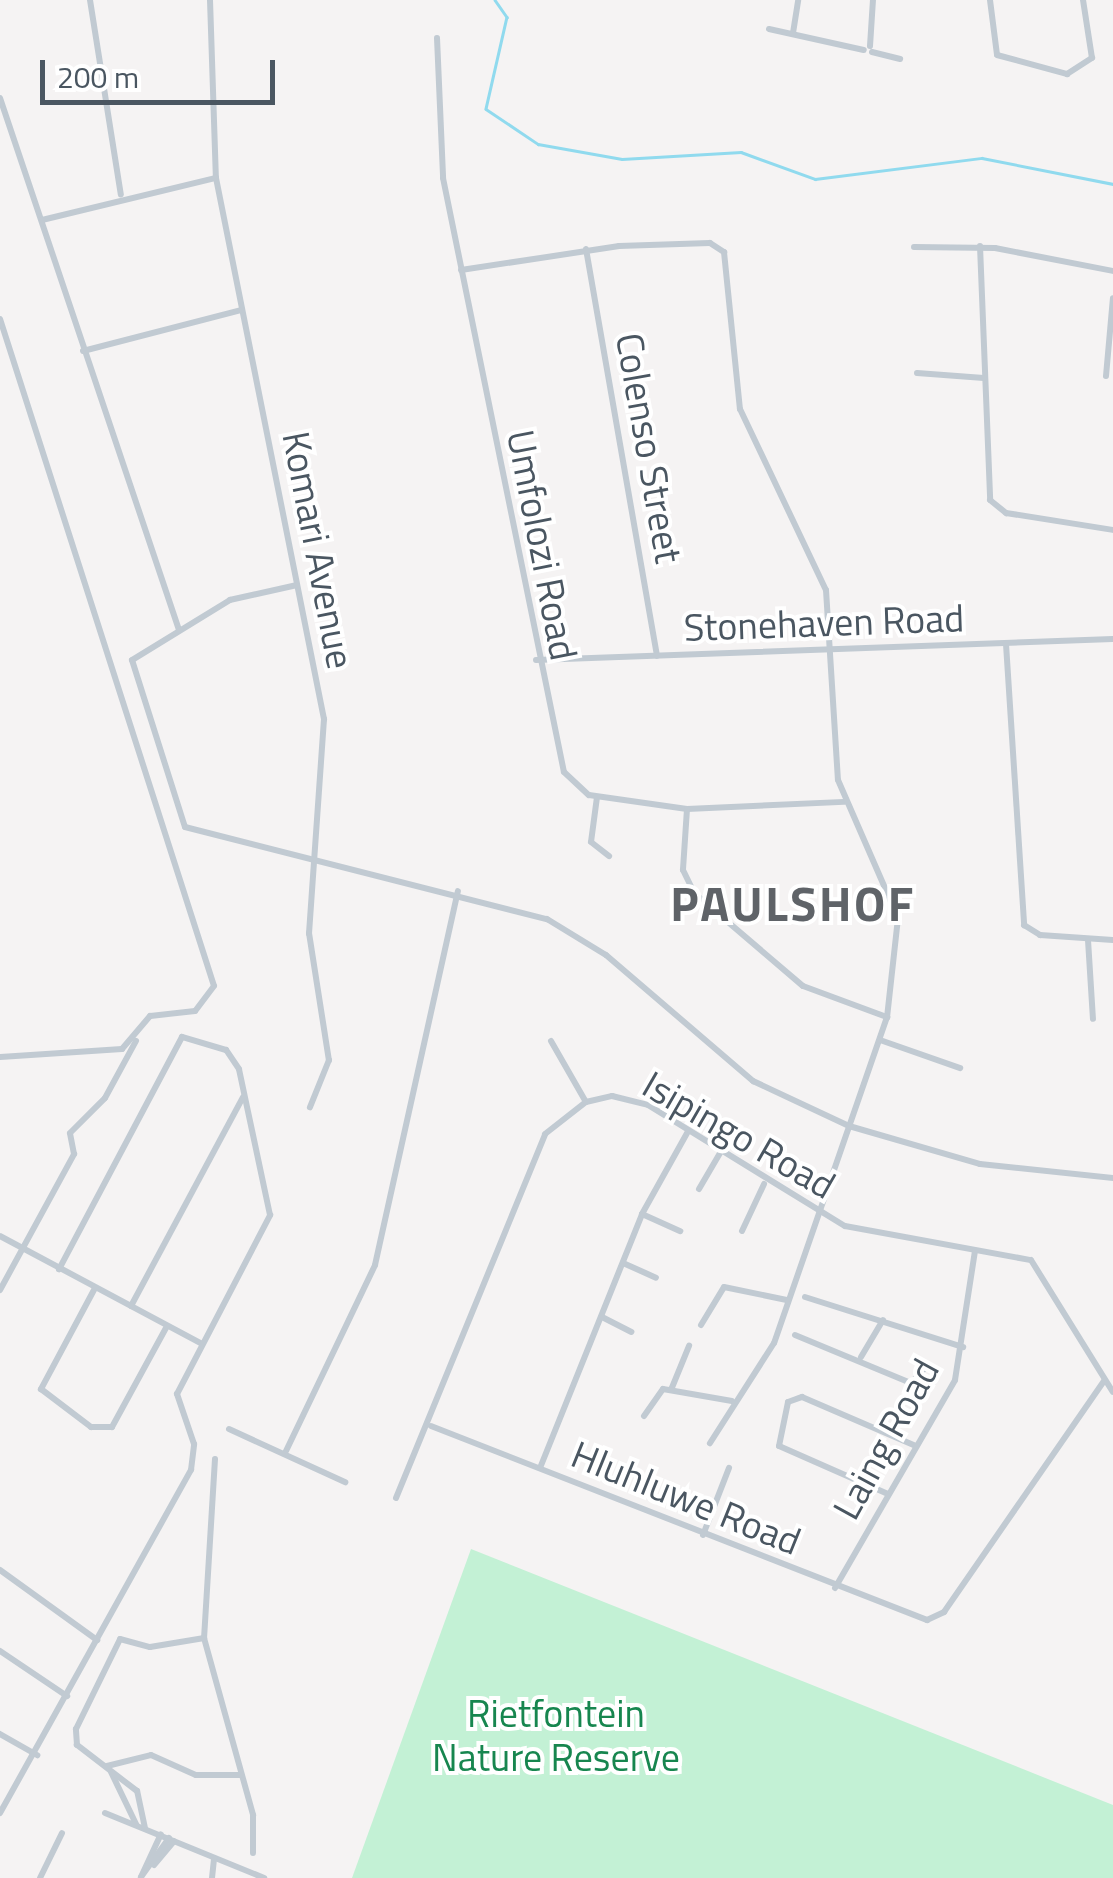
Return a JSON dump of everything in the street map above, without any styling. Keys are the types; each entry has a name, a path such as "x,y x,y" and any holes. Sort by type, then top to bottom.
{"street":[{"path":"90,0 121,195"},
{"name":"Komari Avenue","path":"210,0 216,178 326,740 310,933 329,1070 310,1107"},
{"path":"794,34 798,0"},
{"path":"869,49 873,0"},
{"path":"990,0 997,55 1066,74 1092,58 1083,0"},
{"path":"769,29 900,59"},
{"name":"Umfolozi Road","path":"437,38 436,115 461,270 536,660 564,772 597,797"},
{"path":"0,98 179,630"},
{"path":"42,220 121,195 216,178"},
{"path":"461,270 586,249 716,245 729,274 740,409 821,576 833,652 844,802 900,929 880,1040 814,1212 765,1362 732,1401 710,1443"},
{"path":"914,247 980,246 1113,271"},
{"path":"980,246 993,505 1113,530"},
{"name":"Colenso Street","path":"586,249 657,656"},
{"path":"1106,376 1113,298"},
{"path":"83,351 242,310"},
{"path":"0,319 213,980 202,1007 152,1015 105,1098 70,1133 74,1154 0,1290"},
{"path":"918,373 984,378"},
{"path":"297,585 237,597 179,630 131,666 182,822 458,891 566,929 753,1081 848,1126 980,1164 1113,1178"},
{"name":"Stonehaven Road","path":"536,660 1113,639"},
{"path":"1006,644 1024,925 1088,940 1113,940"},
{"path":"610,856 591,842 597,797 688,809 844,802"},
{"path":"688,809 684,870 694,894 803,986 887,1017"},
{"path":"286,1451 375,1265 458,891"},
{"path":"1088,940 1093,1019"},
{"path":"0,1057 115,1050 138,1035"},
{"path":"0,1813 37,1755 194,1464 177,1394 271,1210 231,1054 182,1037 59,1269"},
{"path":"880,1040 960,1068"},
{"path":"552,1041 586,1102"},
{"path":"132,1306 243,1096"},
{"name":"Isipingo Road","path":"396,1498 431,1426 540,1146 586,1102 632,1098 764,1184 814,1212 865,1232 975,1250 1042,1269 1113,1392"},
{"path":"540,1468 642,1214 687,1133"},
{"path":"699,1188 720,1153"},
{"path":"742,1230 764,1184"},
{"path":"642,1214 680,1232"},
{"path":"0,1236 202,1344"},
{"name":"Laing Road","path":"835,1588 955,1380 975,1250"},
{"path":"623,1263 656,1278"},
{"path":"96,1288 41,1389 91,1427 112,1427 167,1326"},
{"path":"701,1325 724,1288 787,1300"},
{"path":"805,1297 963,1347"},
{"path":"602,1318 632,1332"},
{"path":"861,1356 883,1320"},
{"path":"795,1336 861,1356 911,1383 927,1366"},
{"path":"671,1390 688,1346"},
{"name":"Hluhluwe Road","path":"431,1426 920,1621 944,1612 1104,1381"},
{"path":"644,1416 658,1391 732,1401"},
{"path":"888,1494 779,1446 788,1402 802,1397 916,1446"},
{"path":"228,1429 286,1451 345,1482"},
{"path":"215,1459 204,1638 241,1775 254,1853"},
{"path":"703,1535 729,1468"},
{"path":"0,1570 97,1640"},
{"path":"146,1828 138,1791 74,1738 120,1639 150,1647 204,1638"},
{"path":"0,1651 66,1696"},
{"path":"0,1734 37,1755"},
{"path":"106,1766 151,1755 196,1775 241,1775"},
{"path":"106,1766 136,1824"},
{"path":"105,1813 264,1878"},
{"path":"40,1878 62,1834"},
{"path":"141,1878 168,1838"},
{"path":"141,1878 168,1838"},
{"path":"212,1878 214,1858"}],"green space":[{"name":"Rietfontein Nature Reserve","path":"471,1549 1113,1805 1113,1878 352,1878"}],"waterway":[{"path":"495,0 507,17 486,109 538,144 622,159 741,152 815,179 982,158 1113,184"}],"district":[{"name":"PAULSHOF","path":"793,904"}]}
